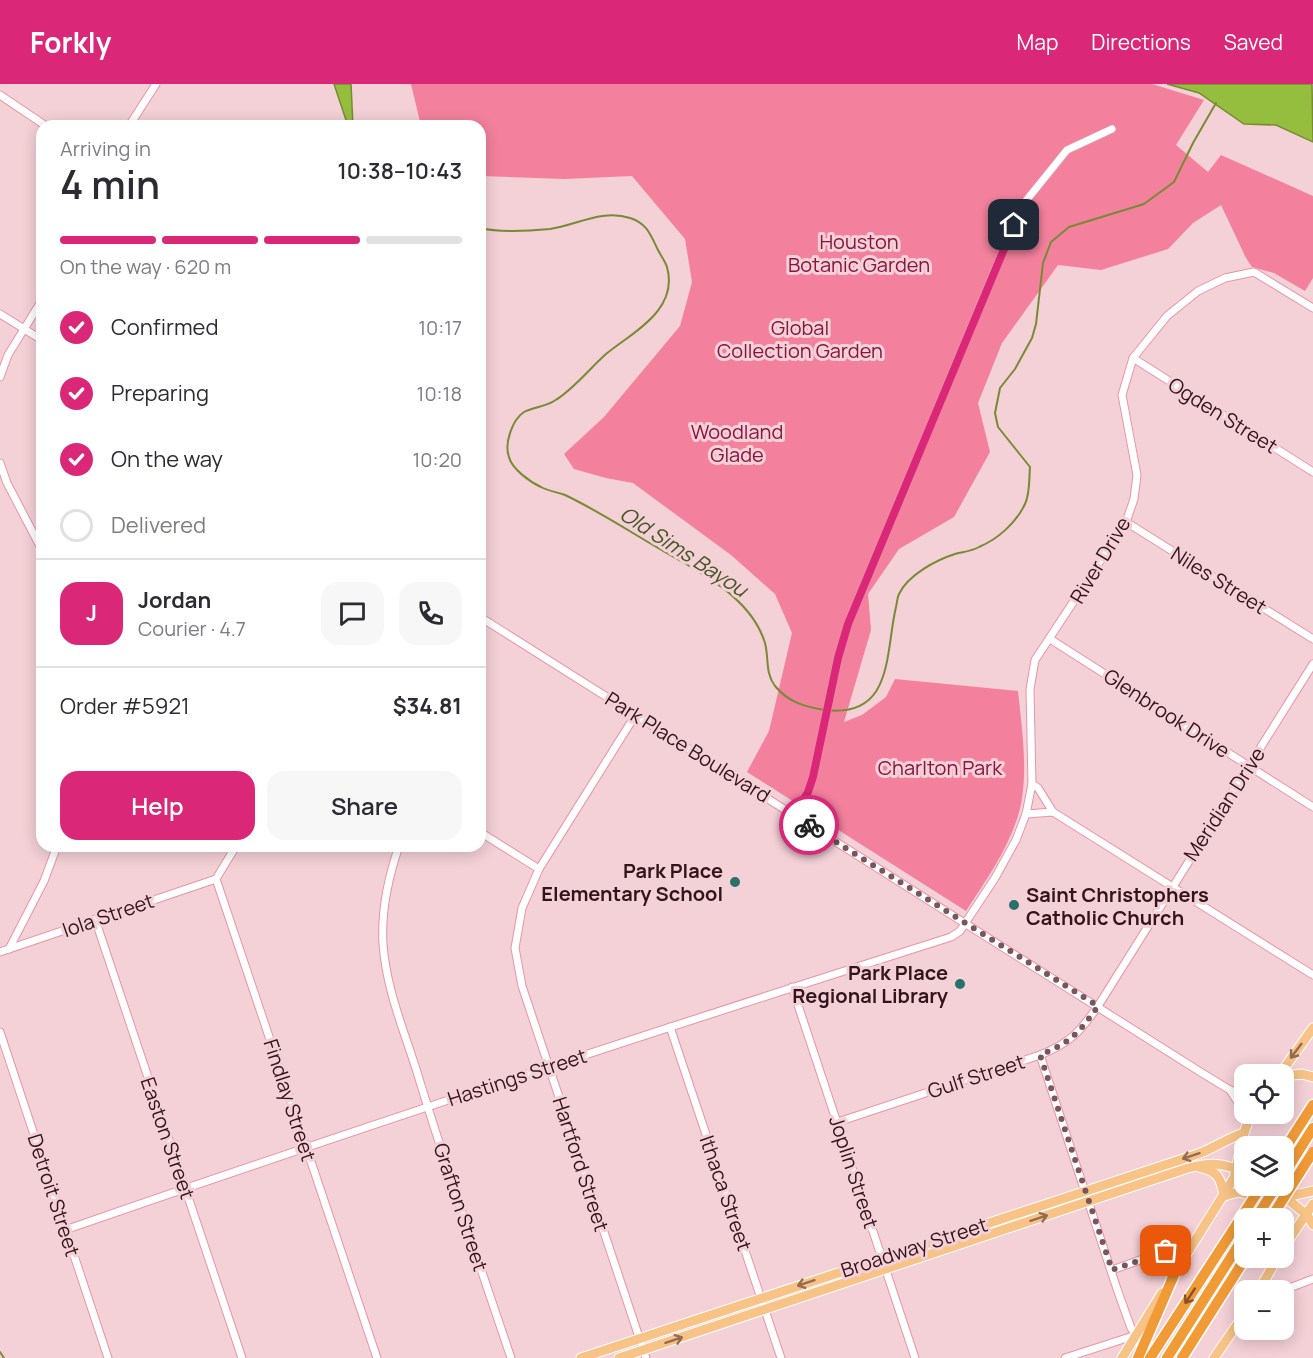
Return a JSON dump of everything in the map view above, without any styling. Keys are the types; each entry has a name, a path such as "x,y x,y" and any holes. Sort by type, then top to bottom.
{"highway":[{"path":"1293,1136 1313,1105"},
{"path":"1294,1158 1313,1128"},
{"path":"1277,1208 1313,1152"},
{"path":"1150,1358 1255,1196"},
{"path":"1264,1208 1273,1196"},
{"path":"1167,1358 1234,1253"},
{"path":"1182,1358 1239,1268"},
{"path":"1138,1358 1174,1275"}],"main road":[{"path":"1287,1064 1313,1028"},
{"path":"1294,1075 1313,1077"},
{"path":"1244,1136 1247,1124"},
{"name":"Broadway Street","path":"581,1358 1198,1154 1212,1149 1245,1128"},
{"path":"1245,1128 1245,1136"},
{"name":"Broadway Street","path":"619,1358 644,1354 765,1309 1188,1168 1210,1163 1234,1168"},
{"path":"1188,1168 1200,1167 1212,1171 1222,1180 1224,1196"},
{"path":"1124,1355 1193,1241 1234,1181"},
{"path":"1294,1195 1313,1191"},
{"path":"1224,1196 1239,1192 1246,1194 1266,1208"},
{"path":"1287,1196 1307,1215 1313,1225"},
{"path":"1294,1233 1313,1204"},
{"path":"1010,1216 1014,1227"},
{"path":"1214,1358 1234,1329"}],"street":[{"path":"133,120 156,84"},
{"path":"0,95 37,120"},
{"path":"794,815 808,792 816,765 838,658 848,624 1021,207 1067,150 1112,129"},
{"name":"River Drive","path":"965,924 995,878 1016,840 1026,814 1032,784 1030,689 1035,660 1126,522 1134,499 1137,475 1122,395 1133,358 1167,316 1198,291 1225,278 1254,273 1313,308"},
{"path":"0,377 8,355 36,309"},
{"path":"0,314 36,336"},
{"name":"Ogden Street","path":"1133,358 1313,472"},
{"path":"0,463 7,483 36,539"},
{"name":"Niles Street","path":"1126,522 1313,639"},
{"name":"Park Place Boulevard","path":"486,621 1234,1091"},
{"name":"Glenbrook Drive","path":"1050,639 1313,807"},
{"name":"Meridian Drive","path":"1098,1006 1313,664"},
{"name":"Hartford Street","path":"636,714 539,868 522,908 515,948 522,986 644,1354"},
{"path":"1032,784 1038,788 1053,812 1313,975"},
{"path":"1026,814 1053,812"},
{"path":"486,836 539,868"},
{"path":"9,949 44,881 55,852"},
{"path":"216,879 232,852"},
{"name":"Grafton Street","path":"397,852 391,869 383,916 383,946 388,978 511,1358"},
{"name":"Iola Street","path":"0,952 216,879"},
{"name":"Findlay Street","path":"216,879 377,1358"},
{"name":"Easton Street","path":"95,919 242,1358"},
{"name":"Hastings Street","path":"65,1230 548,1066 951,937 965,924"},
{"name":"Joplin Street","path":"792,987 915,1358"},
{"name":"Gulf Street","path":"838,1122 1040,1055 1076,1035 1098,1006"},
{"name":"Ithaca Street","path":"670,1027 781,1358"},
{"name":"Detroit Street","path":"0,1032 108,1358"},
{"path":"1040,1055 1130,1326 1136,1335 1065,1358"},
{"name":"Park Place Boulevard","path":"1230,1090 1241,1107 1245,1128"},
{"path":"1112,1270 1193,1241"},
{"path":"1294,1287 1313,1280"},
{"path":"1106,1345 1118,1347 1124,1355"}],"green space":[{"name":"Houston Botanic Garden","path":"411,84 1152,84 1204,100 1176,145 1208,172 1221,155 1313,196 1313,278 1305,291 1274,273 1252,267 1221,205 1193,223 1168,249 1101,270 1058,265 1002,343 978,403 990,452 954,517 899,549 868,594 871,630 844,722 862,715 886,697 895,679 1018,691 1024,755 1021,804 1001,855 966,911 747,772 769,731 792,633 775,594 731,555 633,483 574,469 564,454 604,417 680,326 692,282 685,239 632,176 564,179 486,176 486,120 420,120"}],"shaded area":[{"path":"334,84 351,84 353,120 346,120"},
{"path":"1167,84 1312,84 1313,142 1276,125 1244,124 1199,93"}],"waterway":[{"name":"Old Sims Bayou","path":"486,230 550,229 609,215 636,220 648,231 667,267 669,282 660,308 640,328 606,354 561,397 547,405 528,410 520,416 508,439 511,462 522,475 532,482 595,510 694,569 731,595 752,617 759,629 765,643 768,671 775,686 785,696 811,707 825,710 847,710 864,704 875,693 882,679 897,599 903,587 931,564 993,540 1012,524 1027,500 1030,467 998,427 995,413 1000,388 1015,369 1032,338 1036,324 1043,263 1051,242 1069,227 1144,204 1174,182 1216,103"},
{"path":"0,1352 4,1358"}],"way so far":[{"path":"809,825 1098,1006 1076,1035 1055,1049 1040,1055 1112,1270 1166,1251"}],"place":[{"name":"Park Place Elementary School","path":"735,882"},
{"name":"Saint Christophers Catholic Church","path":"1014,905"},
{"name":"Park Place Regional Library","path":"960,984"}],"route":[{"path":"809,825 794,815 808,792 813,777 838,658 848,624 1014,225"}],"park label":[{"name":"Global Collection Garden","path":"800,338"},
{"name":"Woodland Glade","path":"737,442"},
{"name":"Charlton Park","path":"940,767"}]}
